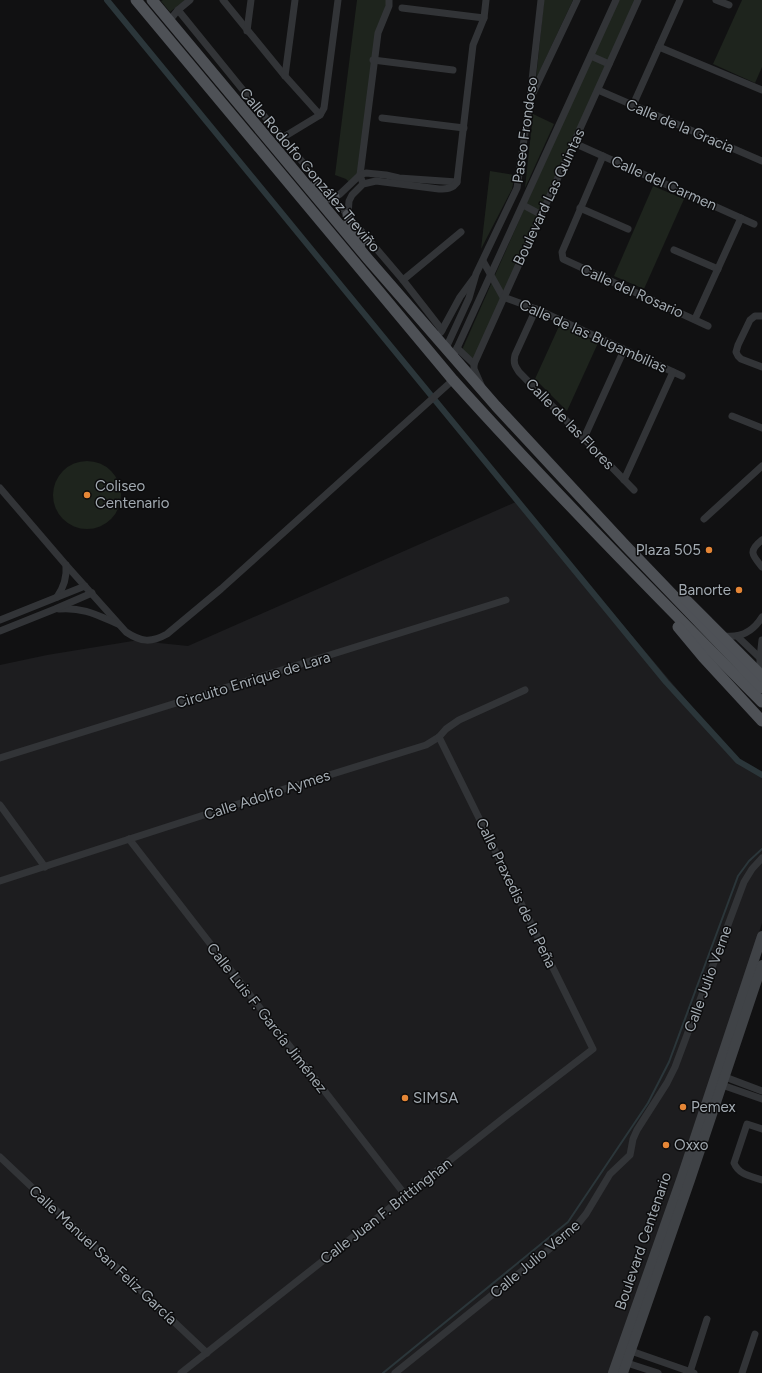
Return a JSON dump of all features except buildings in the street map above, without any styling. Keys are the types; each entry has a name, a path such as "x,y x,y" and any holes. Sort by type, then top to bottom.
{"main road":[{"path":"136,0 453,380 501,434 665,606 762,688"},
{"path":"152,0 368,259 440,334 446,348 455,352 486,395 633,553 762,702"},
{"path":"304,181 311,184 327,197 334,197"},
{"path":"348,215 350,224 366,250 368,259"},
{"path":"633,553 676,589 761,675"},
{"path":"665,606 687,638 762,721"},
{"name":"Boulevard Centenario","path":"623,1373 646,1292 682,1177 762,936"},
{"name":"Boulevard Centenario","path":"613,1373 633,1317 646,1292 723,1081 762,965"},
{"path":"747,1009 754,980 751,969"},
{"path":"723,1081 720,1078 730,1032"},
{"path":"627,1362 624,1355 634,1324 633,1317"}],"street":[{"path":"169,21 178,10 190,0"},
{"path":"223,0 247,31 320,115"},
{"path":"247,31 251,0"},
{"path":"285,76 295,0"},
{"path":"282,138 320,115 324,108 338,0"},
{"path":"362,184 360,175 378,33 390,0"},
{"path":"348,215 349,201 352,195 362,184 376,181 439,189 453,187 457,182 473,45 484,18 486,0"},
{"name":"Paseo Frondoso","path":"440,334 455,305 483,261 517,188 530,98 541,0"},
{"path":"530,98 577,0"},
{"name":"Boulevard Las Quintas","path":"455,352 616,0"},
{"name":"Boulevard Las Quintas","path":"474,364 540,214 574,143 638,0"},
{"path":"633,105 680,0"},
{"path":"716,0 729,6"},
{"path":"402,8 484,18"},
{"name":"Calle Rodolfo González Treviño","path":"178,10 282,138 334,197 403,280 440,334"},
{"path":"659,46 762,90"},
{"path":"591,56 609,64"},
{"path":"374,60 453,70"},
{"name":"Calle de la Gracia","path":"598,90 762,161"},
{"path":"382,118 464,128"},
{"name":"Calle del Carmen","path":"574,143 754,224"},
{"path":"603,156 580,208 628,229"},
{"path":"334,197 340,194 360,175 372,173 399,178 457,182"},
{"path":"523,205 540,214"},
{"name":"Calle del Rosario","path":"580,208 562,252 564,259 708,326"},
{"path":"695,319 741,218"},
{"path":"403,280 461,232"},
{"path":"674,250 718,269"},
{"path":"483,261 503,297"},
{"name":"Paseo Frondoso","path":"446,348 464,309 476,274"},
{"name":"Calle de las Bugambilias","path":"503,297 536,309 682,376"},
{"path":"455,305 464,309"},
{"name":"Calle de las Flores","path":"536,309 515,355 515,366 519,372 634,490"},
{"path":"762,316 755,316 750,320 736,352 741,359 762,367"},
{"path":"448,318 458,322"},
{"path":"584,438 624,350"},
{"path":"455,352 474,364 474,369 486,395"},
{"path":"624,480 673,372"},
{"path":"0,488 126,632 136,638 157,640 167,634 221,589 453,380"},
{"path":"732,416 762,428"},
{"path":"704,518 762,466"},
{"path":"762,540 752,550 753,556 762,567"},
{"path":"56,597 66,579 66,565"},
{"path":"0,620 85,586"},
{"path":"0,631 92,593"},
{"name":"Circuito Enrique de Lara","path":"0,758 506,600"},
{"path":"55,609 72,608 83,610 120,625"},
{"path":"724,636 738,637 752,630 762,617"},
{"path":"738,637 760,658"},
{"path":"761,675 760,658 762,640"},
{"name":"Calle Adolfo Aymes","path":"0,881 281,790 426,745 439,737 446,729 458,720 526,690"},
{"name":"Calle Praxedis de la Peña","path":"439,737 593,1049"},
{"path":"0,805 45,867"},
{"name":"Calle Luis F. García Jiménez","path":"129,839 406,1196"},
{"name":"Calle Julio Verne","path":"395,1373 573,1230 586,1214 610,1174 630,1154 633,1139 637,1130 675,1067 744,882 752,869 762,858"},
{"name":"Calle Juan F. Brittinghan","path":"181,1373 593,1049"},
{"path":"723,1081 762,1091"},
{"path":"723,1081 762,1099"},
{"path":"762,1129 747,1124 734,1163 736,1169 740,1172 762,1180"},
{"name":"Calle Manuel San Feliz García","path":"0,1157 207,1353"},
{"path":"630,1351 692,1372 707,1319"},
{"path":"742,1373 755,1334"},
{"path":"627,1362 658,1373"}],"shaded area":[{"path":"185,0 170,12 161,1"},
{"path":"357,0 388,0 376,34 359,175 350,183 346,179 335,175"},
{"path":"544,0 573,0 536,79"},
{"path":"618,0 636,0 473,360 462,350"},
{"path":"742,0 762,0 762,67 755,83 713,64"},
{"path":"533,114 554,124 525,188"},
{"path":"490,171 515,175 512,189 481,249"},
{"path":"653,186 684,199 644,289 614,276"},
{"path":"560,324 598,343 567,411 535,379"},
{"name":"Coliseo Centenario","path":"80,461 94,461 106,466 116,476 121,488 121,502 116,514 106,524 94,529 80,529 68,524 58,514 53,502 53,488 58,476 68,466"},
{"path":"518,501 738,761 762,775 762,923 620,1373 0,1373 0,665 47,655 145,639 159,643 188,646"}],"waterway":[{"path":"107,0 666,682 738,761 762,775"},
{"path":"383,1373 568,1222 648,1103 669,1062 738,876 749,861 762,849"}],"place":[{"name":"Coliseo Centenario","path":"87,495"},
{"name":"Plaza 505","path":"709,550"},
{"name":"Banorte","path":"739,590"},
{"name":"SIMSA","path":"405,1098"},
{"name":"Pemex","path":"683,1107"},
{"name":"Oxxo","path":"666,1145"}]}
